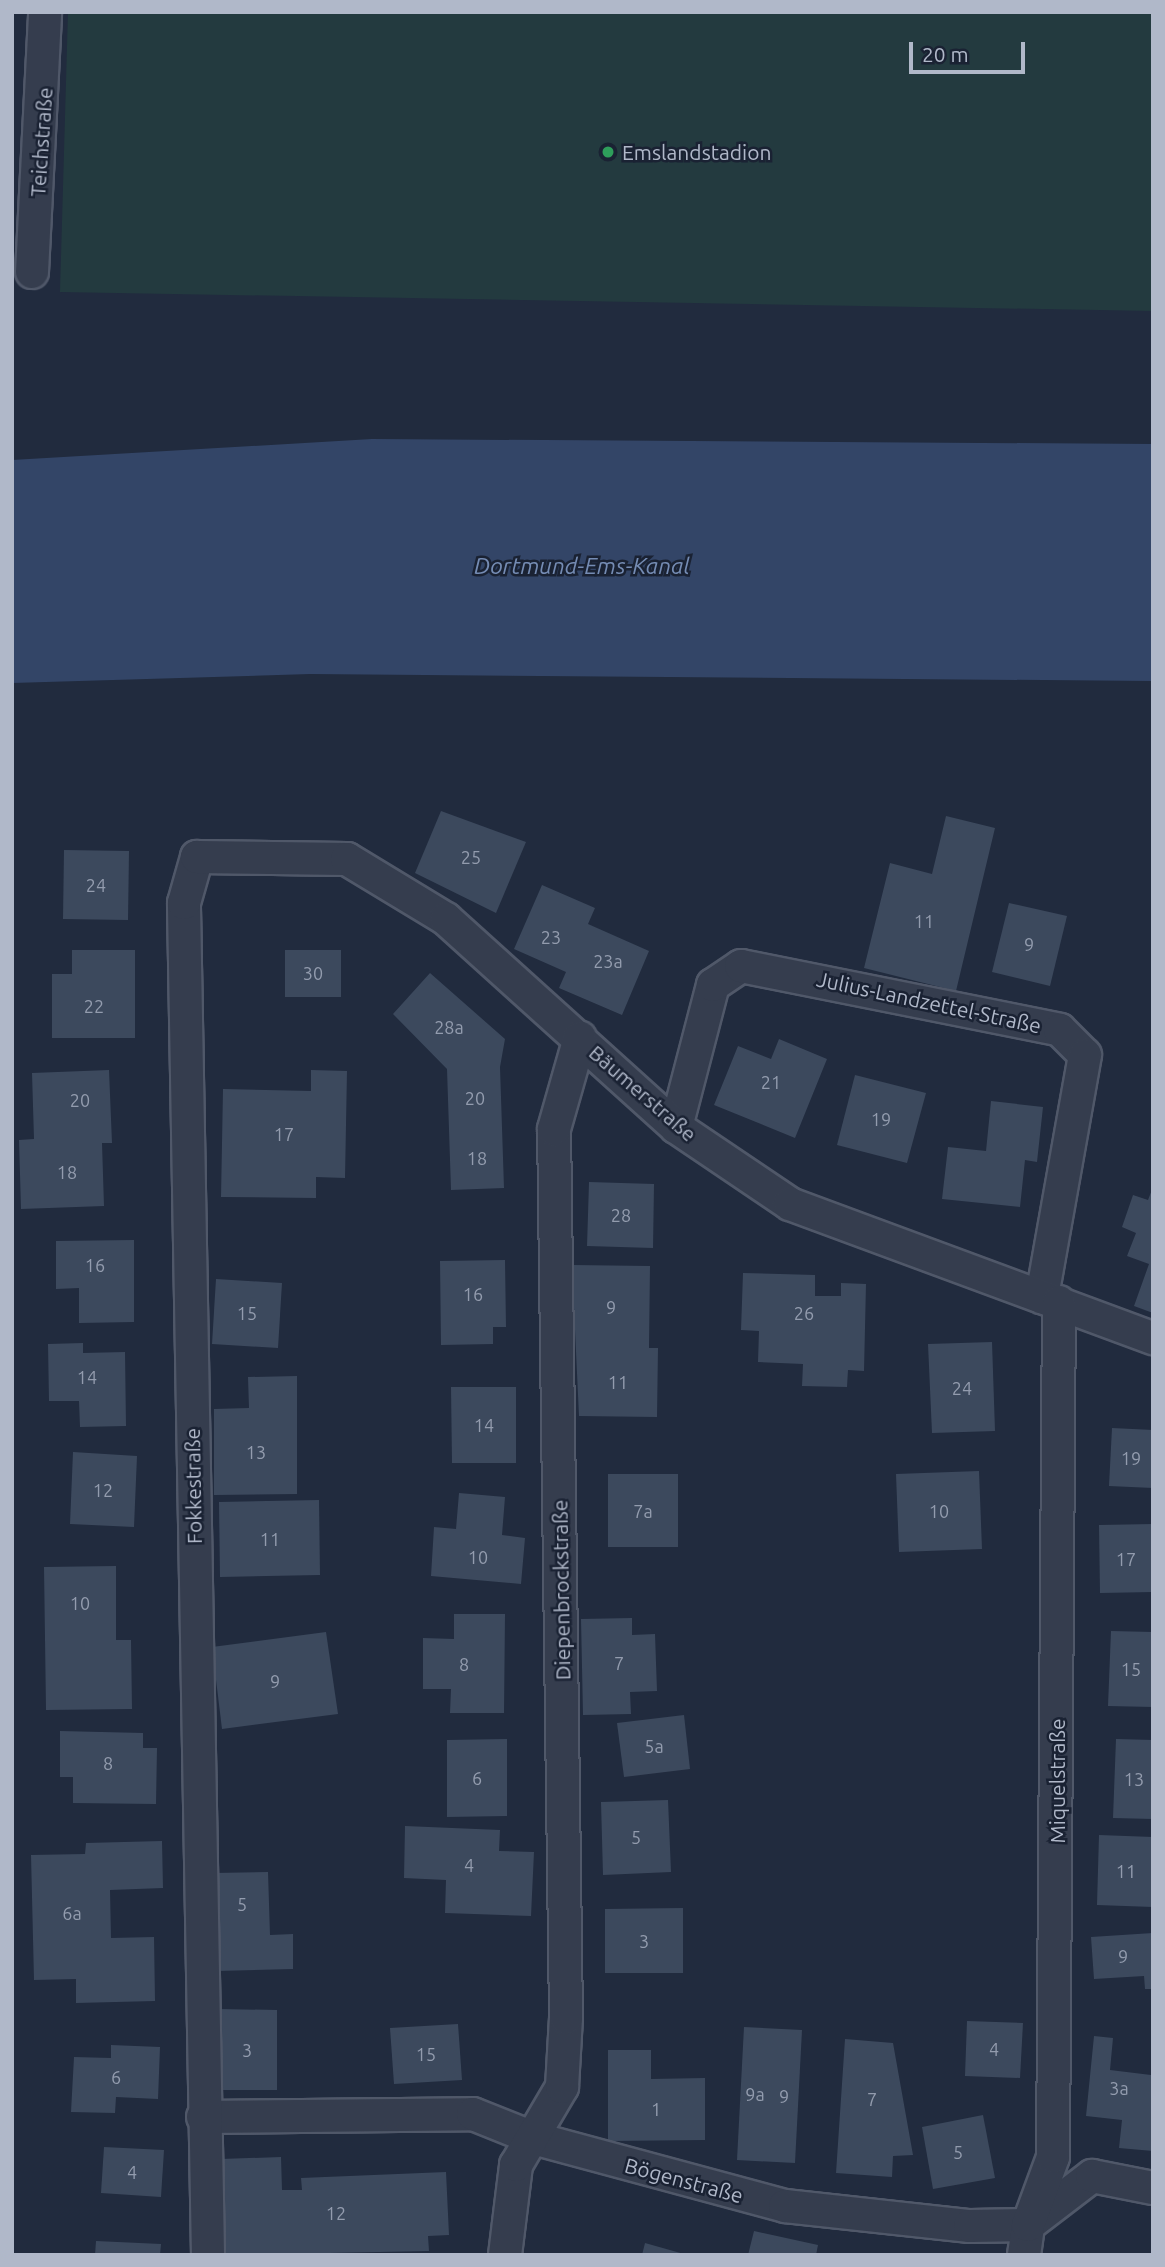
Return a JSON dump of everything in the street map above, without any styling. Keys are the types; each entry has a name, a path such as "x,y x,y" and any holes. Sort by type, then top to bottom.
{"street":[{"name":"Teichstraße","path":"33,272 45,12"},
{"name":"Bäumerstraße","path":"197,857 347,859 446,919 676,1127 790,1204 1153,1338"},
{"name":"Fokkestraße","path":"197,857 184,903 203,2117 208,2255"},
{"name":"Julius-Landzettel-Straße","path":"676,1127 713,985 741,966 1060,1030 1084,1055 1051,1300"},
{"name":"Diepenbrockstraße","path":"505,2255 516,2165 562,2087 566,2018 554,1129 580,1038"},
{"name":"Miquelstraße","path":"1026,2240 1053,2157 1051,1300"},
{"name":"Bögenstraße","path":"203,2117 473,2114 533,2138 785,2206 970,2226 1026,2240"},
{"path":"1026,2240 1092,2176 1153,2188"}],"green space":[{"name":"Emslandstadion","path":"68,12 1153,12 1153,311 60,292"}],"water":[{"name":"Dortmund-Ems-Kanal","path":"372,439 1153,444 1153,681 310,674 12,683 12,460"}],"building":[{"path":"441,811 526,842 496,913 415,873"},
{"path":"946,816 995,828 956,991 864,968 890,863 932,874"},
{"path":"64,850 129,851 128,920 63,919"},
{"path":"542,885 595,908 588,924 649,951 622,1015 559,988 566,972 514,949"},
{"path":"1009,903 1067,916 1050,986 992,972"},
{"path":"72,950 135,950 135,1038 52,1038 52,974 72,974"},
{"path":"285,950 341,950 341,997 285,997"},
{"path":"430,973 505,1039 500,1067 504,1188 451,1190 447,1069 393,1014"},
{"path":"779,1039 827,1059 795,1138 714,1105 738,1046 771,1059"},
{"path":"109,1070 112,1143 102,1143 104,1206 21,1209 19,1140 34,1139 32,1073"},
{"path":"311,1070 347,1071 345,1178 316,1177 316,1198 221,1197 223,1089 311,1091"},
{"path":"855,1075 926,1093 907,1163 837,1145"},
{"path":"991,1101 1043,1107 1037,1162 1025,1160 1020,1207 942,1199 948,1147 986,1151"},
{"path":"589,1182 654,1184 653,1248 587,1246"},
{"path":"1153,1187 1153,1313 1134,1306 1149,1264 1127,1256 1136,1233 1122,1227 1133,1195 1148,1200"},
{"path":"134,1240 134,1322 79,1323 79,1288 56,1289 56,1241"},
{"path":"505,1260 506,1327 493,1327 493,1344 441,1345 440,1261"},
{"path":"572,1265 650,1266 649,1348 658,1348 657,1417 579,1416"},
{"path":"743,1273 815,1275 815,1296 841,1296 841,1283 866,1284 864,1371 848,1370 847,1387 802,1386 803,1364 758,1362 759,1331 741,1330"},
{"path":"216,1279 282,1283 278,1348 212,1344"},
{"path":"992,1342 995,1431 932,1433 928,1344"},
{"path":"83,1343 83,1353 125,1352 126,1426 80,1427 79,1401 49,1401 48,1344"},
{"path":"297,1376 297,1494 214,1495 214,1409 249,1408 248,1377"},
{"path":"451,1387 516,1387 516,1463 452,1463"},
{"path":"1112,1428 1153,1430 1153,1488 1109,1486"},
{"path":"73,1452 137,1456 134,1527 70,1524"},
{"path":"979,1471 982,1549 899,1552 896,1474"},
{"path":"608,1474 678,1474 678,1547 608,1547"},
{"path":"459,1493 505,1497 502,1535 525,1538 521,1584 431,1576 434,1527 456,1529"},
{"path":"319,1500 320,1575 220,1577 219,1502"},
{"path":"1153,1524 1153,1592 1100,1593 1099,1525"},
{"path":"116,1566 116,1640 131,1640 132,1709 46,1710 44,1567"},
{"path":"454,1614 505,1614 504,1713 450,1713 451,1689 423,1689 423,1638 454,1639"},
{"path":"632,1618 632,1635 655,1634 657,1691 630,1692 631,1714 583,1715 581,1619"},
{"path":"1111,1631 1153,1632 1153,1707 1108,1706"},
{"path":"326,1632 338,1714 222,1729 212,1647"},
{"path":"684,1715 690,1769 624,1777 617,1723"},
{"path":"60,1731 143,1733 143,1748 157,1748 156,1804 73,1803 73,1777 60,1777"},
{"path":"507,1739 507,1816 447,1817 447,1740"},
{"path":"1116,1739 1153,1740 1153,1819 1113,1818"},
{"path":"668,1800 671,1872 603,1875 601,1802"},
{"path":"405,1826 500,1830 499,1851 534,1852 531,1916 445,1913 446,1880 404,1878"},
{"path":"1099,1835 1153,1837 1153,1907 1097,1905"},
{"path":"162,1841 163,1888 110,1890 111,1938 154,1937 155,2001 76,2003 76,1979 34,1980 31,1855 85,1854 86,1843"},
{"path":"268,1872 270,1935 293,1934 293,1969 216,1971 214,1873"},
{"path":"683,1908 683,1973 605,1973 605,1909"},
{"path":"1153,1933 1153,1989 1145,1989 1144,1976 1094,1979 1091,1937"},
{"path":"218,2009 277,2010 277,2090 218,2090"},
{"path":"967,2021 1023,2023 1020,2078 965,2076"},
{"path":"458,2024 462,2080 394,2084 390,2028"},
{"path":"744,2027 802,2030 795,2163 737,2160"},
{"path":"1094,2036 1113,2038 1110,2070 1151,2075 1153,2151 1119,2148 1122,2120 1086,2116"},
{"path":"845,2039 893,2043 913,2155 893,2156 892,2177 836,2173"},
{"path":"111,2045 160,2047 158,2099 116,2097 115,2113 71,2112 74,2057 111,2058"},
{"path":"608,2050 651,2050 651,2079 705,2078 705,2140 608,2141"},
{"path":"983,2115 995,2178 933,2189 922,2127"},
{"path":"104,2147 164,2150 161,2197 101,2193"},
{"path":"281,2157 282,2190 302,2190 301,2178 446,2172 449,2235 428,2236 429,2251 225,2255 221,2159"},
{"path":"754,2231 818,2245 816,2255 748,2255"},
{"path":"96,2241 161,2244 160,2255 95,2255"},
{"path":"645,2243 684,2254 684,2255 642,2255"}],"place":[{"name":"Emslandstadion","path":"608,152"}]}
